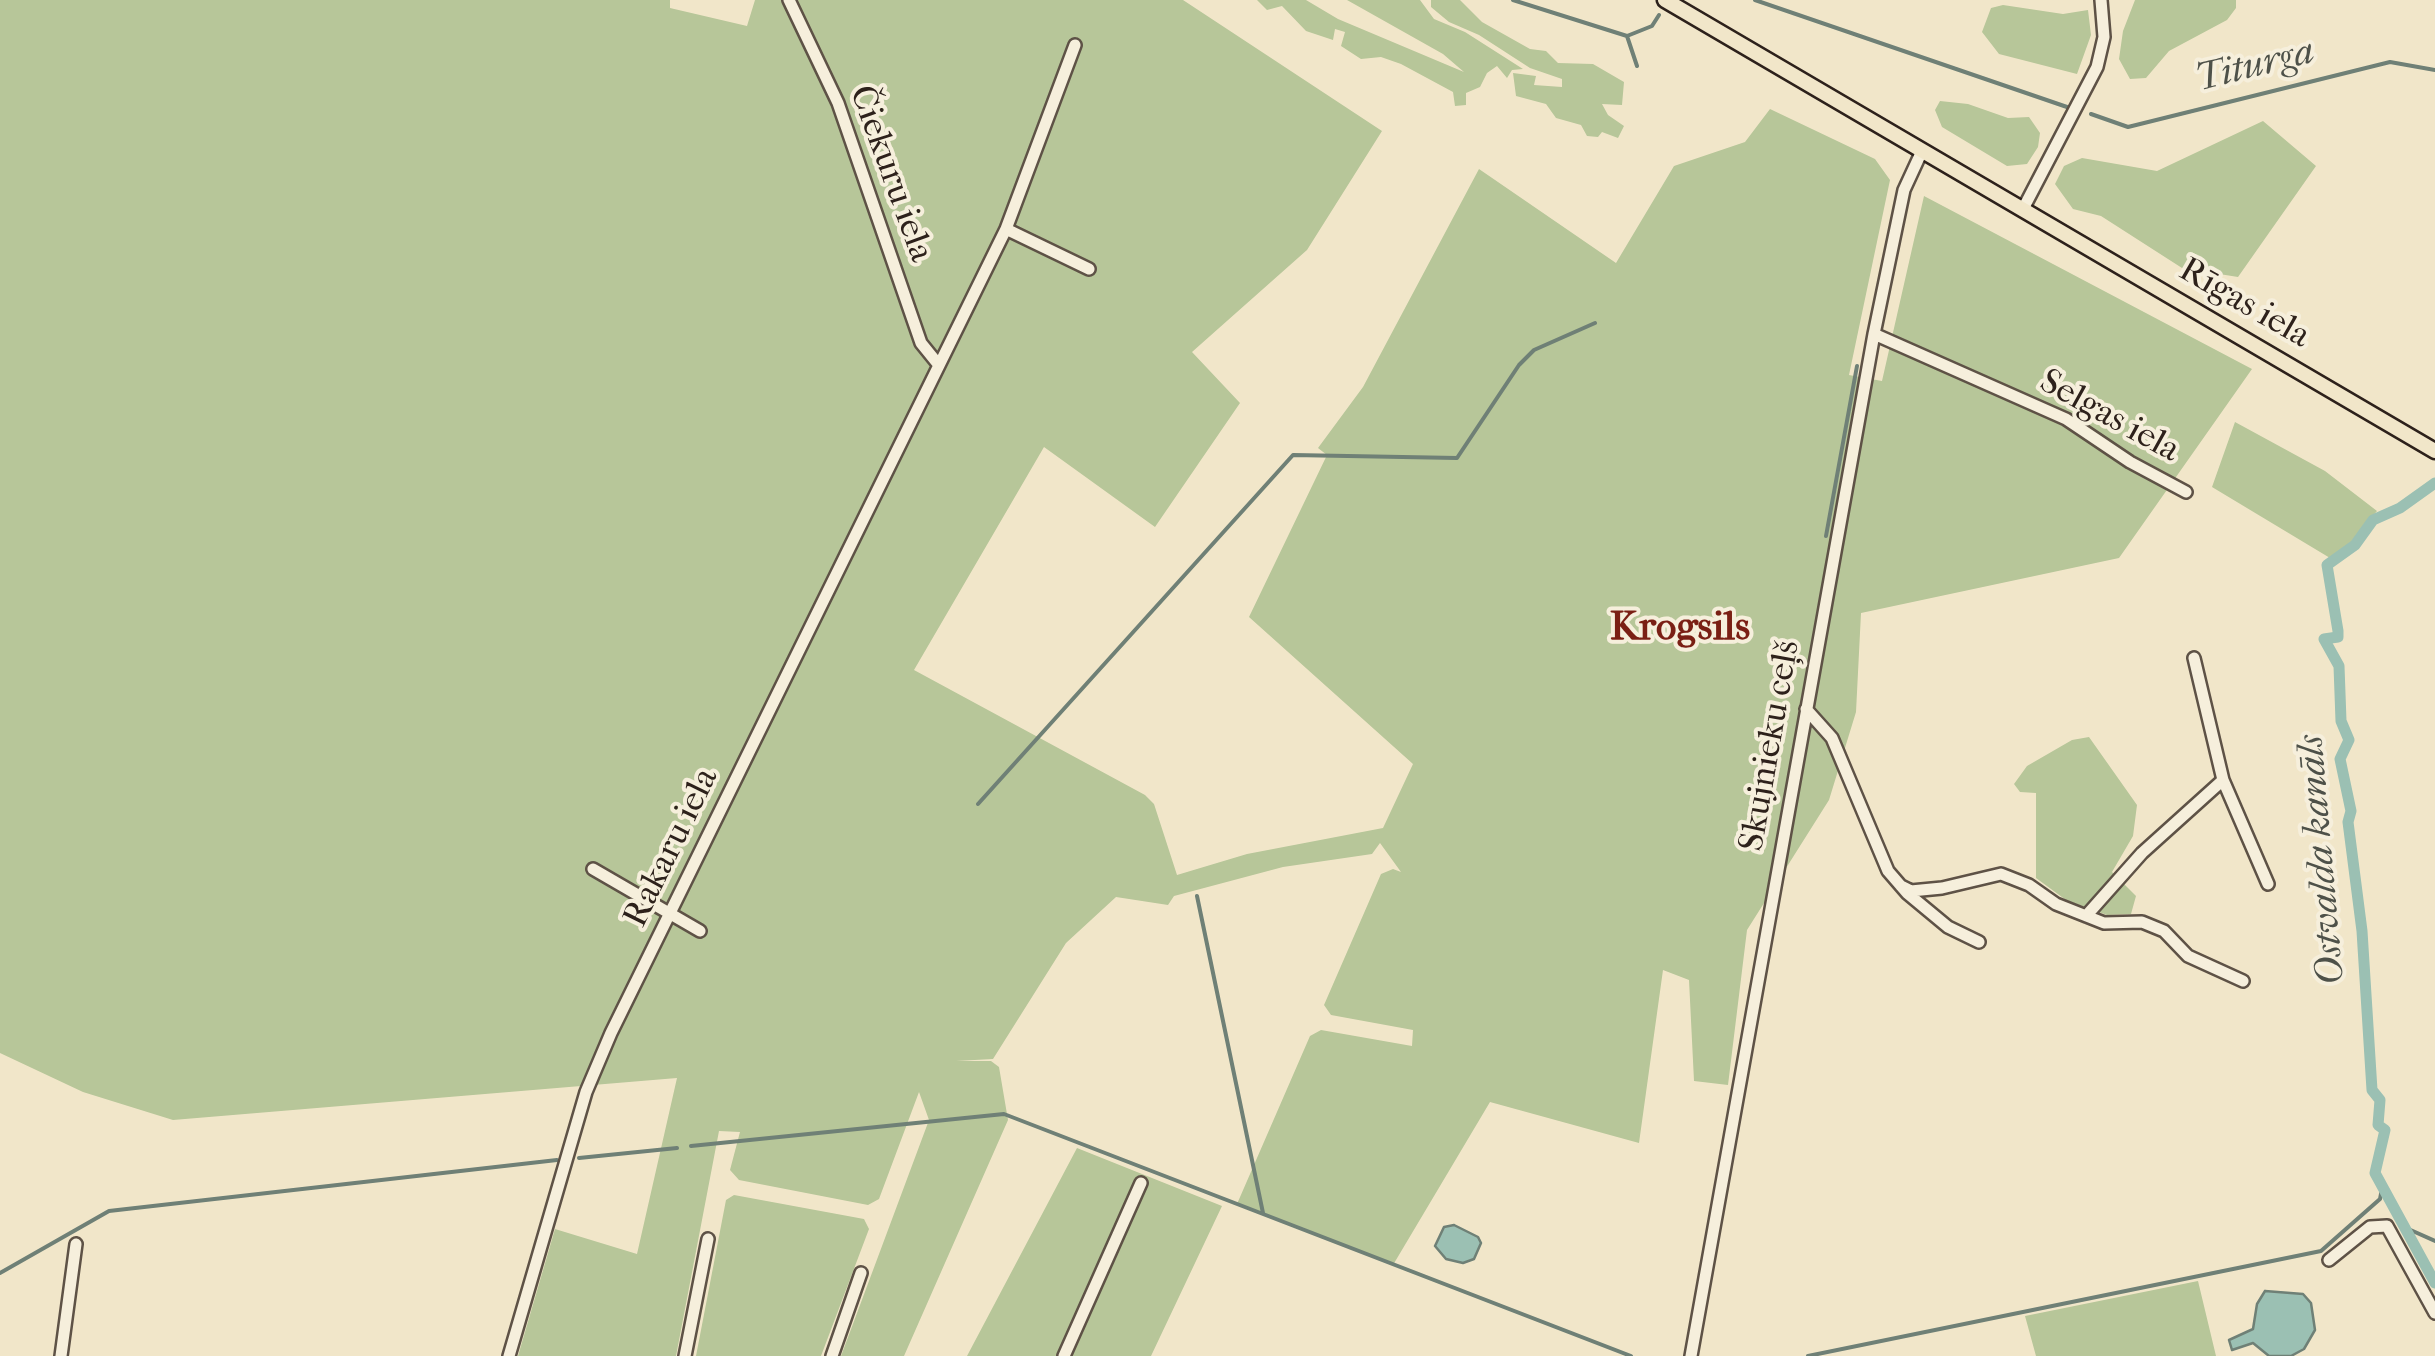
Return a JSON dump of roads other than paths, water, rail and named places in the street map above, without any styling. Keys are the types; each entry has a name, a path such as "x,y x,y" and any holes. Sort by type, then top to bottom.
{"main road":[{"name":"Rīgas iela","path":"1665,0 2435,451"}],"street":[{"name":"Čiekuru iela","path":"789,0 838,103 920,343 938,364"},
{"path":"2022,209 2097,67 2104,37 2101,0"},
{"name":"Rakaru iela","path":"509,1356 586,1092 1006,229 1075,45"},
{"name":"Skujnieku ceļš","path":"1691,1356 1874,334 1904,190 1922,151"},
{"path":"1006,229 1089,269"},
{"name":"Selgas iela","path":"1874,334 2066,419 2130,462 2186,492"},
{"path":"2194,658 2223,780 2268,884"},
{"path":"1806,709 1832,738 1888,871 1948,927 1978,942"},
{"path":"2086,916 2142,853 2223,780"},
{"path":"593,870 700,931"},
{"path":"1901,886 1911,891 1942,888 2001,874 2104,923 2142,922 2164,931 2188,956 2210,970 2228,971 2243,981"},
{"path":"1064,1356 1141,1183"},
{"path":"2330,1260 2370,1227 2387,1226 2435,1313"},
{"path":"684,1356 708,1239"},
{"path":"61,1356 76,1244"},
{"path":"832,1356 861,1273"}],"water":[{"path":"1454,1225 1478,1237 1481,1243 1474,1259 1463,1263 1446,1259 1435,1246 1444,1227"},
{"path":"2265,1291 2303,1294 2311,1303 2315,1330 2304,1349 2291,1356 2269,1356 2253,1343 2232,1350 2229,1340 2253,1329 2257,1304"}],"waterway":[{"name":"Titurga","path":"1513,0 1627,36 1652,26 1659,15"},
{"name":"Titurga","path":"1755,0 2067,107"},
{"path":"1627,36 1637,66"},
{"name":"Titurga","path":"2091,114 2128,127 2390,62 2435,70"},
{"path":"978,804 1293,455 1457,458 1519,365 1534,350 1595,323"},
{"path":"1826,536 1857,366"},
{"name":"Ostvalda kanāls","path":"2435,483 2400,508 2373,520 2355,545 2327,565 2338,637 2324,639 2339,666 2341,721 2349,740 2340,759 2351,811 2348,822 2362,931 2372,1090 2380,1100 2378,1125 2385,1130 2375,1173 2435,1283"},
{"path":"1197,896 1263,1213"},
{"path":"691,1146 1004,1114 1631,1356"},
{"path":"579,1158 677,1148"},
{"path":"0,1273 109,1211 557,1160"},
{"path":"1808,1356 2321,1251 2380,1199 2382,1189"},
{"path":"2406,1228 2435,1241"}],"district":[{"name":"Krogsils","path":"1680,629"}]}
